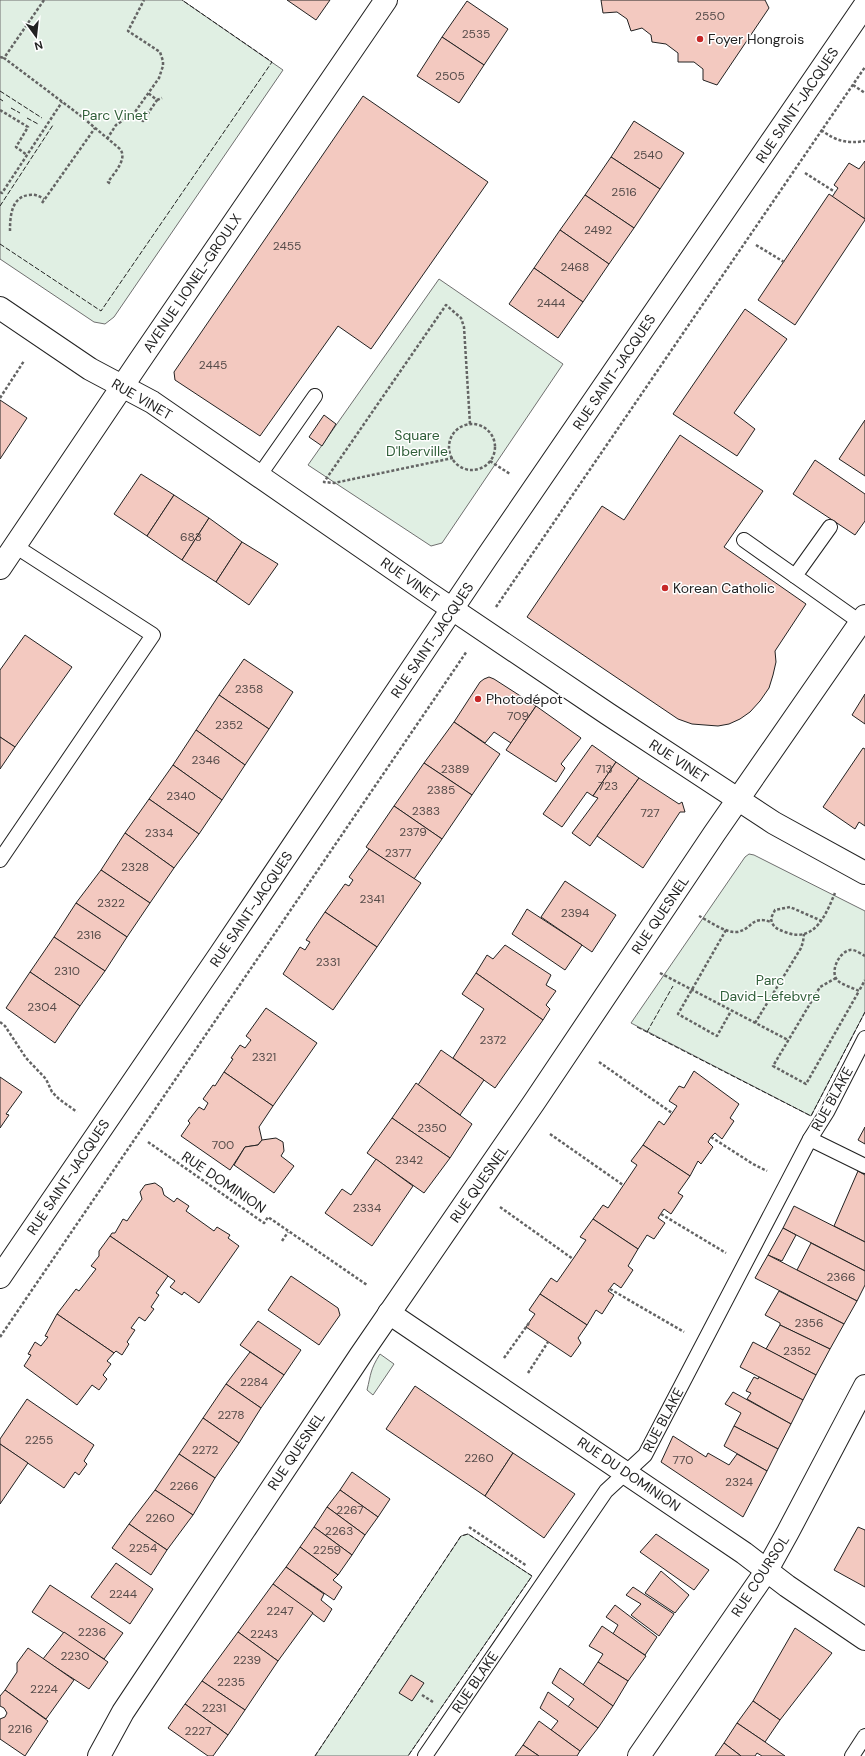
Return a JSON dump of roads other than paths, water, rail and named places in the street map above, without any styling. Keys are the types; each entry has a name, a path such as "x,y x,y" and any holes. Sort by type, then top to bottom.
{"street":[{"name":"AVENUE LIONEL-GROULX","path":"0,568 122,386 386,0"},
{"name":"RUE SAINT-JACQUES","path":"0,1277 865,5"},
{"name":"RUE VINET","path":"0,308 79,362 152,402 453,610 739,800 786,830 865,873"},
{"name":"RUE QUESNEL","path":"99,1756 122,1712 360,1356 535,1101 714,834 739,800 862,619"},
{"name":"RUE DU DOMINION","path":"389,1313 626,1472 865,1639"},
{"name":"RUE COURSOL","path":"639,1756 767,1570 865,1386"}],"lane":[{"path":"259,476 315,396"},
{"path":"795,576 830,527"},
{"path":"744,540 795,576 862,619"},
{"path":"0,860 153,635 15,546"},
{"name":"RUE BLAKE","path":"425,1756 597,1503 606,1491 645,1455 810,1139 827,1112 865,1038"},
{"name":"RUE BLAKE","path":"810,1139 865,1166"},
{"path":"852,1756 865,1736"}],"place":[{"name":"Foyer Hongrois","path":"700,39"},
{"name":"Korean Catholic","path":"665,588"},
{"name":"Photodépot","path":"478,699"}],"park label":[{"name":"Parc Vinet","path":"115,115"},
{"name":"Square D'Iberville","path":"417,444"},
{"name":"Parc David-Lefebvre","path":"770,988"}]}
